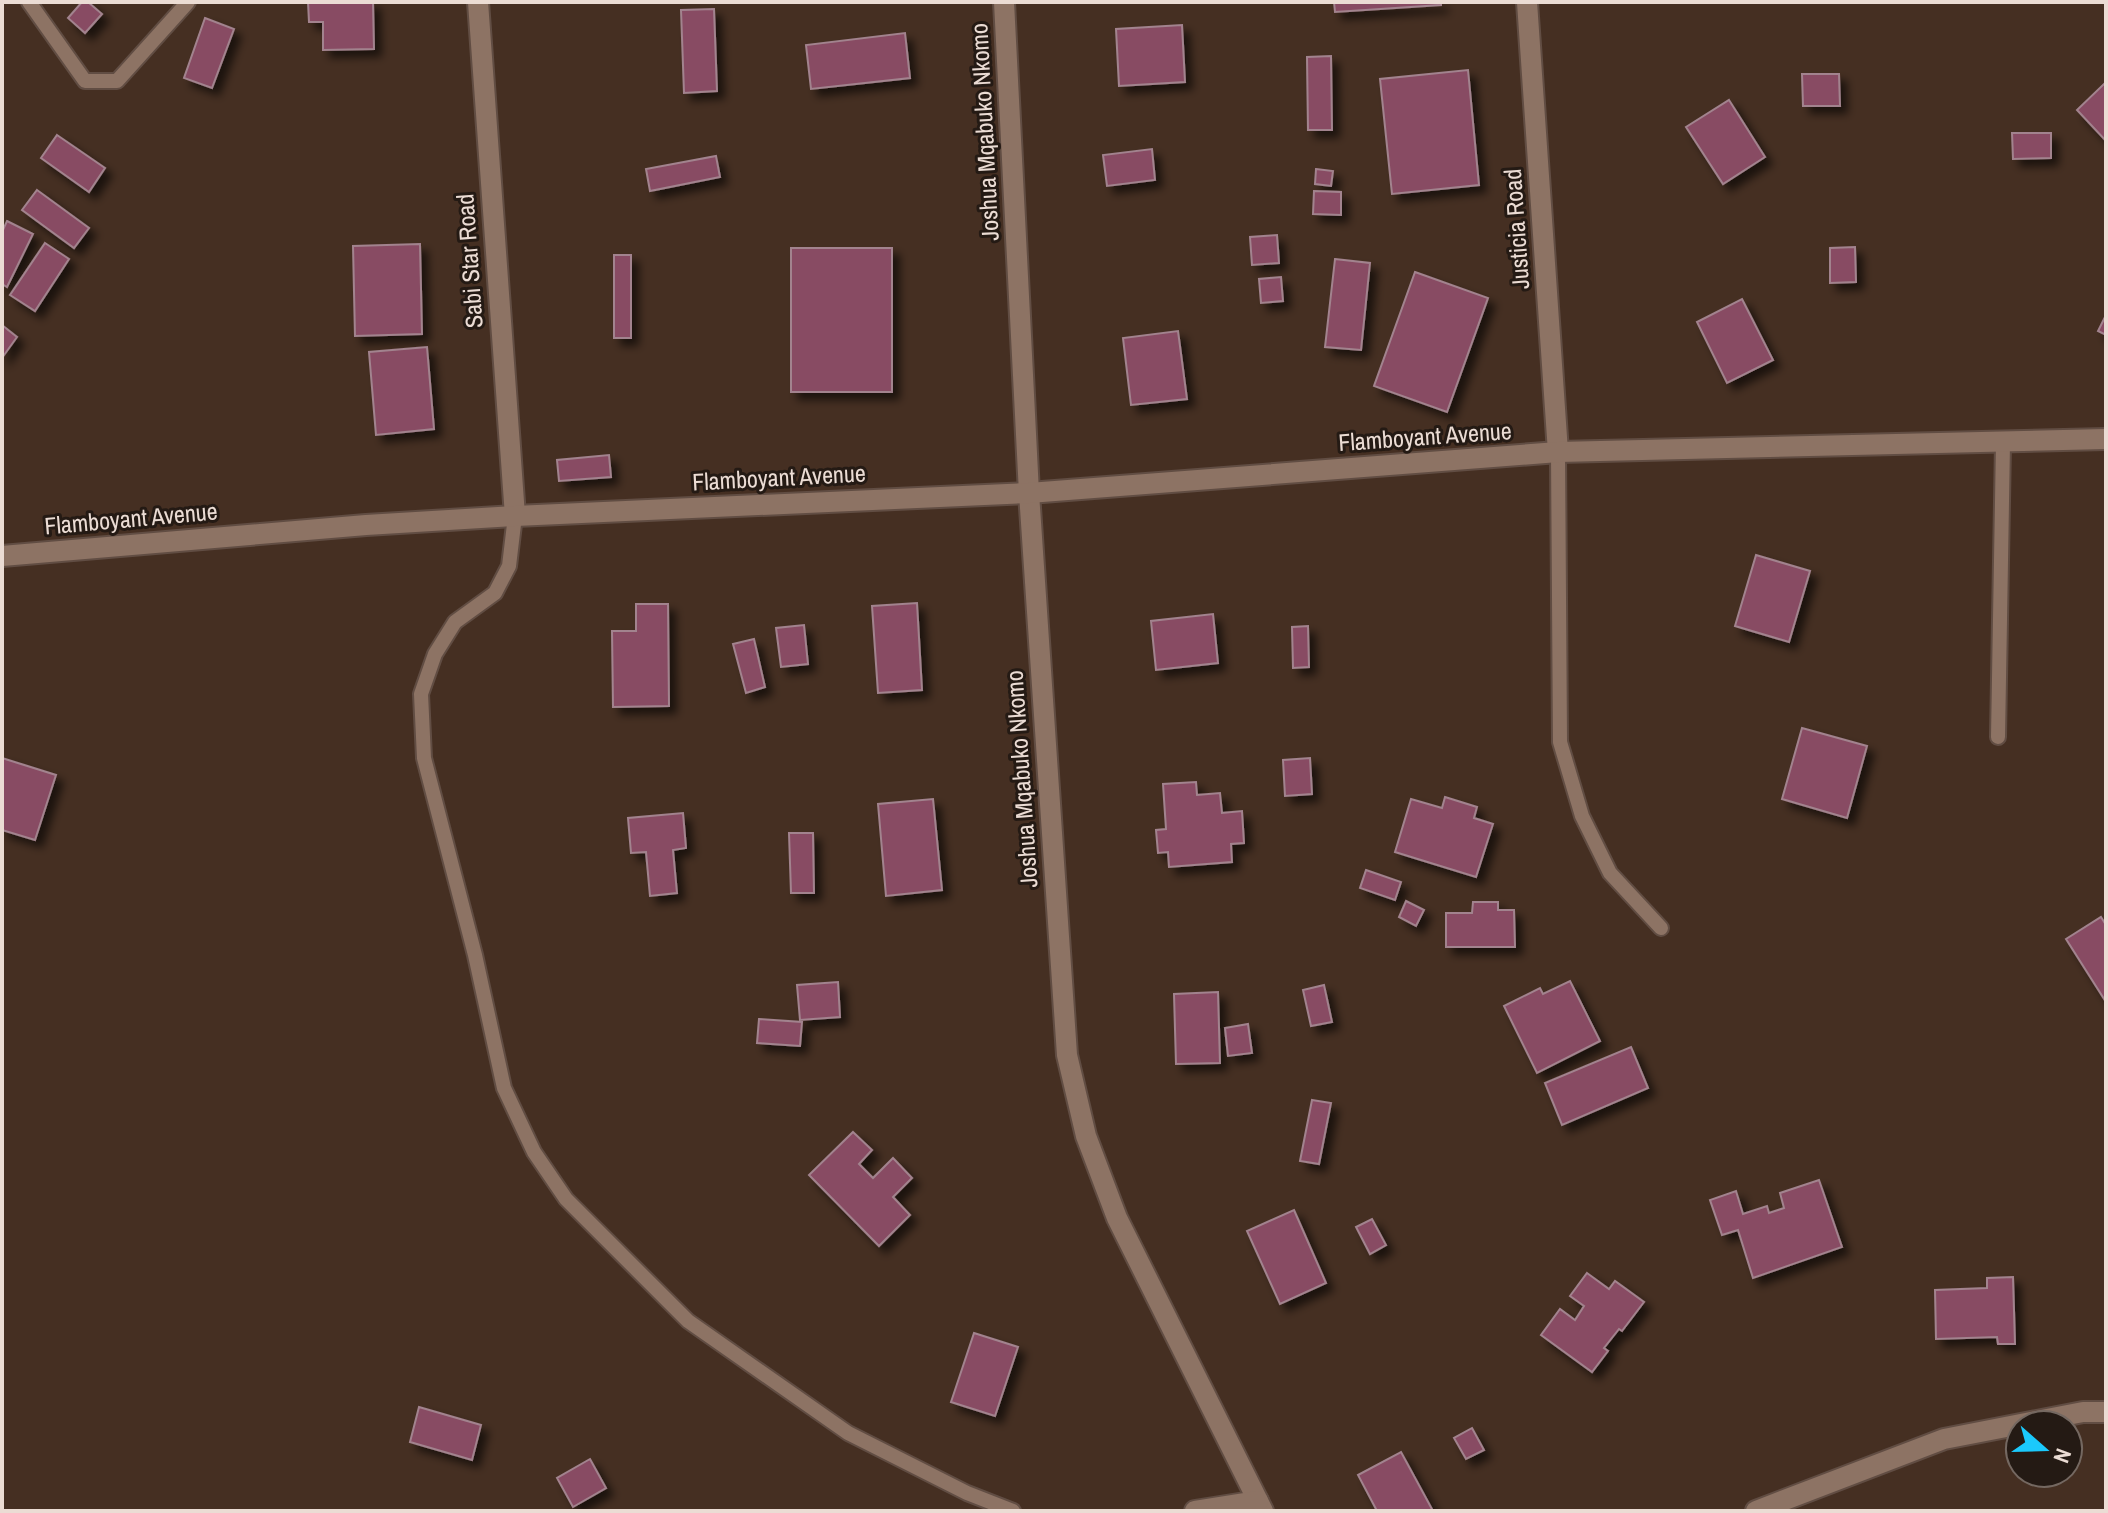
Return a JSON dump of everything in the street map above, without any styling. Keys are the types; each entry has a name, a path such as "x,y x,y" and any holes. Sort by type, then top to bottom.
{"street":[{"name":"Sabi Star Road","path":"478,2 515,516"},
{"name":"Joshua Mqabuko Nkomo","path":"1004,2 1029,493 1067,1055 1086,1136 1117,1218 1261,1506"},
{"name":"Justicia Road","path":"1527,2 1558,452"},
{"name":"Flamboyant Avenue","path":"2,556 350,526 1029,493 1558,452 2106,439"},
{"path":"1756,1511 1944,1439 2083,1412 2106,1412"},
{"path":"1195,1511 1261,1506"}],"lane":[{"path":"29,2 85,81 117,81 188,2"},
{"path":"1998,737 2003,443"},
{"path":"1558,452 1560,742 1582,816 1610,873 1661,928"},
{"path":"515,516 509,566 495,593 455,622 435,654 421,694 424,758 475,955 504,1088 534,1152 566,1199 688,1321 848,1433 967,1493 1013,1511"}],"building":[{"path":"82,2 88,2 102,14 85,33 68,18"},
{"path":"308,2 373,2 374,49 323,50 323,22 309,22"},
{"path":"1334,2 1441,2 1441,5 1335,12"},
{"path":"714,9 717,91 684,93 681,10"},
{"path":"205,18 234,29 212,88 184,78"},
{"path":"1182,25 1185,82 1119,86 1116,29"},
{"path":"905,33 910,78 811,89 806,45"},
{"path":"1331,56 1332,130 1308,130 1307,57"},
{"path":"1468,70 1479,185 1392,194 1380,79"},
{"path":"1802,74 1839,74 1840,106 1803,106"},
{"path":"2106,82 2106,141 2077,110"},
{"path":"1729,100 1765,157 1723,184 1686,127"},
{"path":"2012,133 2051,133 2051,158 2013,159"},
{"path":"57,135 105,168 89,192 41,158"},
{"path":"1152,149 1155,180 1107,186 1103,155"},
{"path":"716,156 720,177 650,191 646,169"},
{"path":"1316,169 1333,171 1331,186 1315,184"},
{"path":"37,190 89,228 74,248 22,210"},
{"path":"1314,191 1341,192 1341,215 1313,214"},
{"path":"7,221 33,234 7,287 2,284 2,232"},
{"path":"1277,235 1279,263 1252,265 1250,237"},
{"path":"45,243 69,259 35,311 10,295"},
{"path":"420,244 422,334 355,336 353,246"},
{"path":"1855,247 1856,282 1830,283 1830,248"},
{"path":"791,248 892,248 892,392 791,392"},
{"path":"614,255 631,255 631,338 614,338"},
{"path":"1335,259 1370,263 1361,350 1325,347"},
{"path":"1415,272 1488,298 1447,412 1374,386"},
{"path":"1281,277 1283,301 1261,303 1259,279"},
{"path":"1742,299 1773,360 1727,383 1697,322"},
{"path":"2106,315 2106,335 2098,331"},
{"path":"2,325 17,337 2,358"},
{"path":"1178,331 1187,399 1131,405 1123,338"},
{"path":"427,347 434,429 376,435 369,352"},
{"path":"609,455 611,477 559,481 557,460"},
{"path":"1756,555 1810,571 1789,642 1735,626"},
{"path":"917,603 922,690 878,693 872,606"},
{"path":"636,604 668,604 669,706 613,707 612,631 636,631"},
{"path":"1213,614 1218,663 1156,670 1151,621"},
{"path":"804,625 808,664 781,667 776,628"},
{"path":"1308,626 1309,667 1293,668 1292,627"},
{"path":"754,639 765,687 746,693 733,644"},
{"path":"1802,728 1867,746 1847,818 1782,799"},
{"path":"2,758 56,775 35,840 2,830"},
{"path":"1310,758 1312,794 1285,796 1283,760"},
{"path":"1196,782 1197,795 1220,793 1222,813 1242,811 1244,843 1231,844 1232,862 1169,867 1168,852 1158,853 1156,830 1166,829 1163,784"},
{"path":"1445,797 1477,807 1474,818 1493,824 1476,877 1395,852 1411,799 1442,808"},
{"path":"933,799 942,890 886,896 878,804"},
{"path":"683,813 686,848 673,850 677,893 650,896 646,852 631,853 628,818"},
{"path":"789,833 813,833 814,893 791,893"},
{"path":"1366,870 1401,882 1395,900 1360,888"},
{"path":"1406,901 1424,910 1416,926 1399,917"},
{"path":"1473,902 1498,902 1498,910 1514,910 1515,947 1446,947 1446,913 1472,913"},
{"path":"2101,917 2106,925 2106,1002 2066,939"},
{"path":"1570,981 1600,1041 1537,1073 1504,1006 1540,988 1543,994"},
{"path":"838,982 840,1017 800,1020 797,985"},
{"path":"1324,985 1332,1022 1311,1026 1303,990"},
{"path":"1218,992 1220,1063 1176,1064 1174,994"},
{"path":"759,1019 802,1022 800,1046 757,1043"},
{"path":"1248,1024 1252,1053 1228,1056 1225,1028"},
{"path":"1631,1047 1648,1088 1562,1125 1545,1083"},
{"path":"1312,1100 1331,1103 1319,1164 1300,1161"},
{"path":"853,1132 872,1150 859,1164 873,1178 893,1158 912,1178 893,1197 910,1215 879,1246 809,1175"},
{"path":"1819,1180 1842,1247 1753,1278 1738,1230 1722,1235 1710,1200 1736,1191 1743,1214 1767,1206 1769,1213 1784,1208 1780,1193"},
{"path":"1294,1210 1326,1283 1280,1304 1247,1231"},
{"path":"1372,1219 1386,1245 1370,1254 1356,1227"},
{"path":"1587,1273 1609,1289 1615,1281 1644,1302 1622,1331 1619,1329 1604,1348 1608,1351 1592,1372 1541,1335 1560,1309 1575,1320 1584,1306 1570,1296"},
{"path":"2013,1277 2015,1344 1998,1344 1997,1337 1936,1339 1935,1290 1987,1288 1987,1278"},
{"path":"974,1333 1018,1347 995,1416 951,1402"},
{"path":"419,1407 481,1425 472,1460 410,1442"},
{"path":"1472,1428 1484,1450 1466,1459 1454,1438"},
{"path":"1401,1452 1433,1511 1377,1511 1358,1475"},
{"path":"590,1459 606,1488 573,1507 557,1478"}]}
